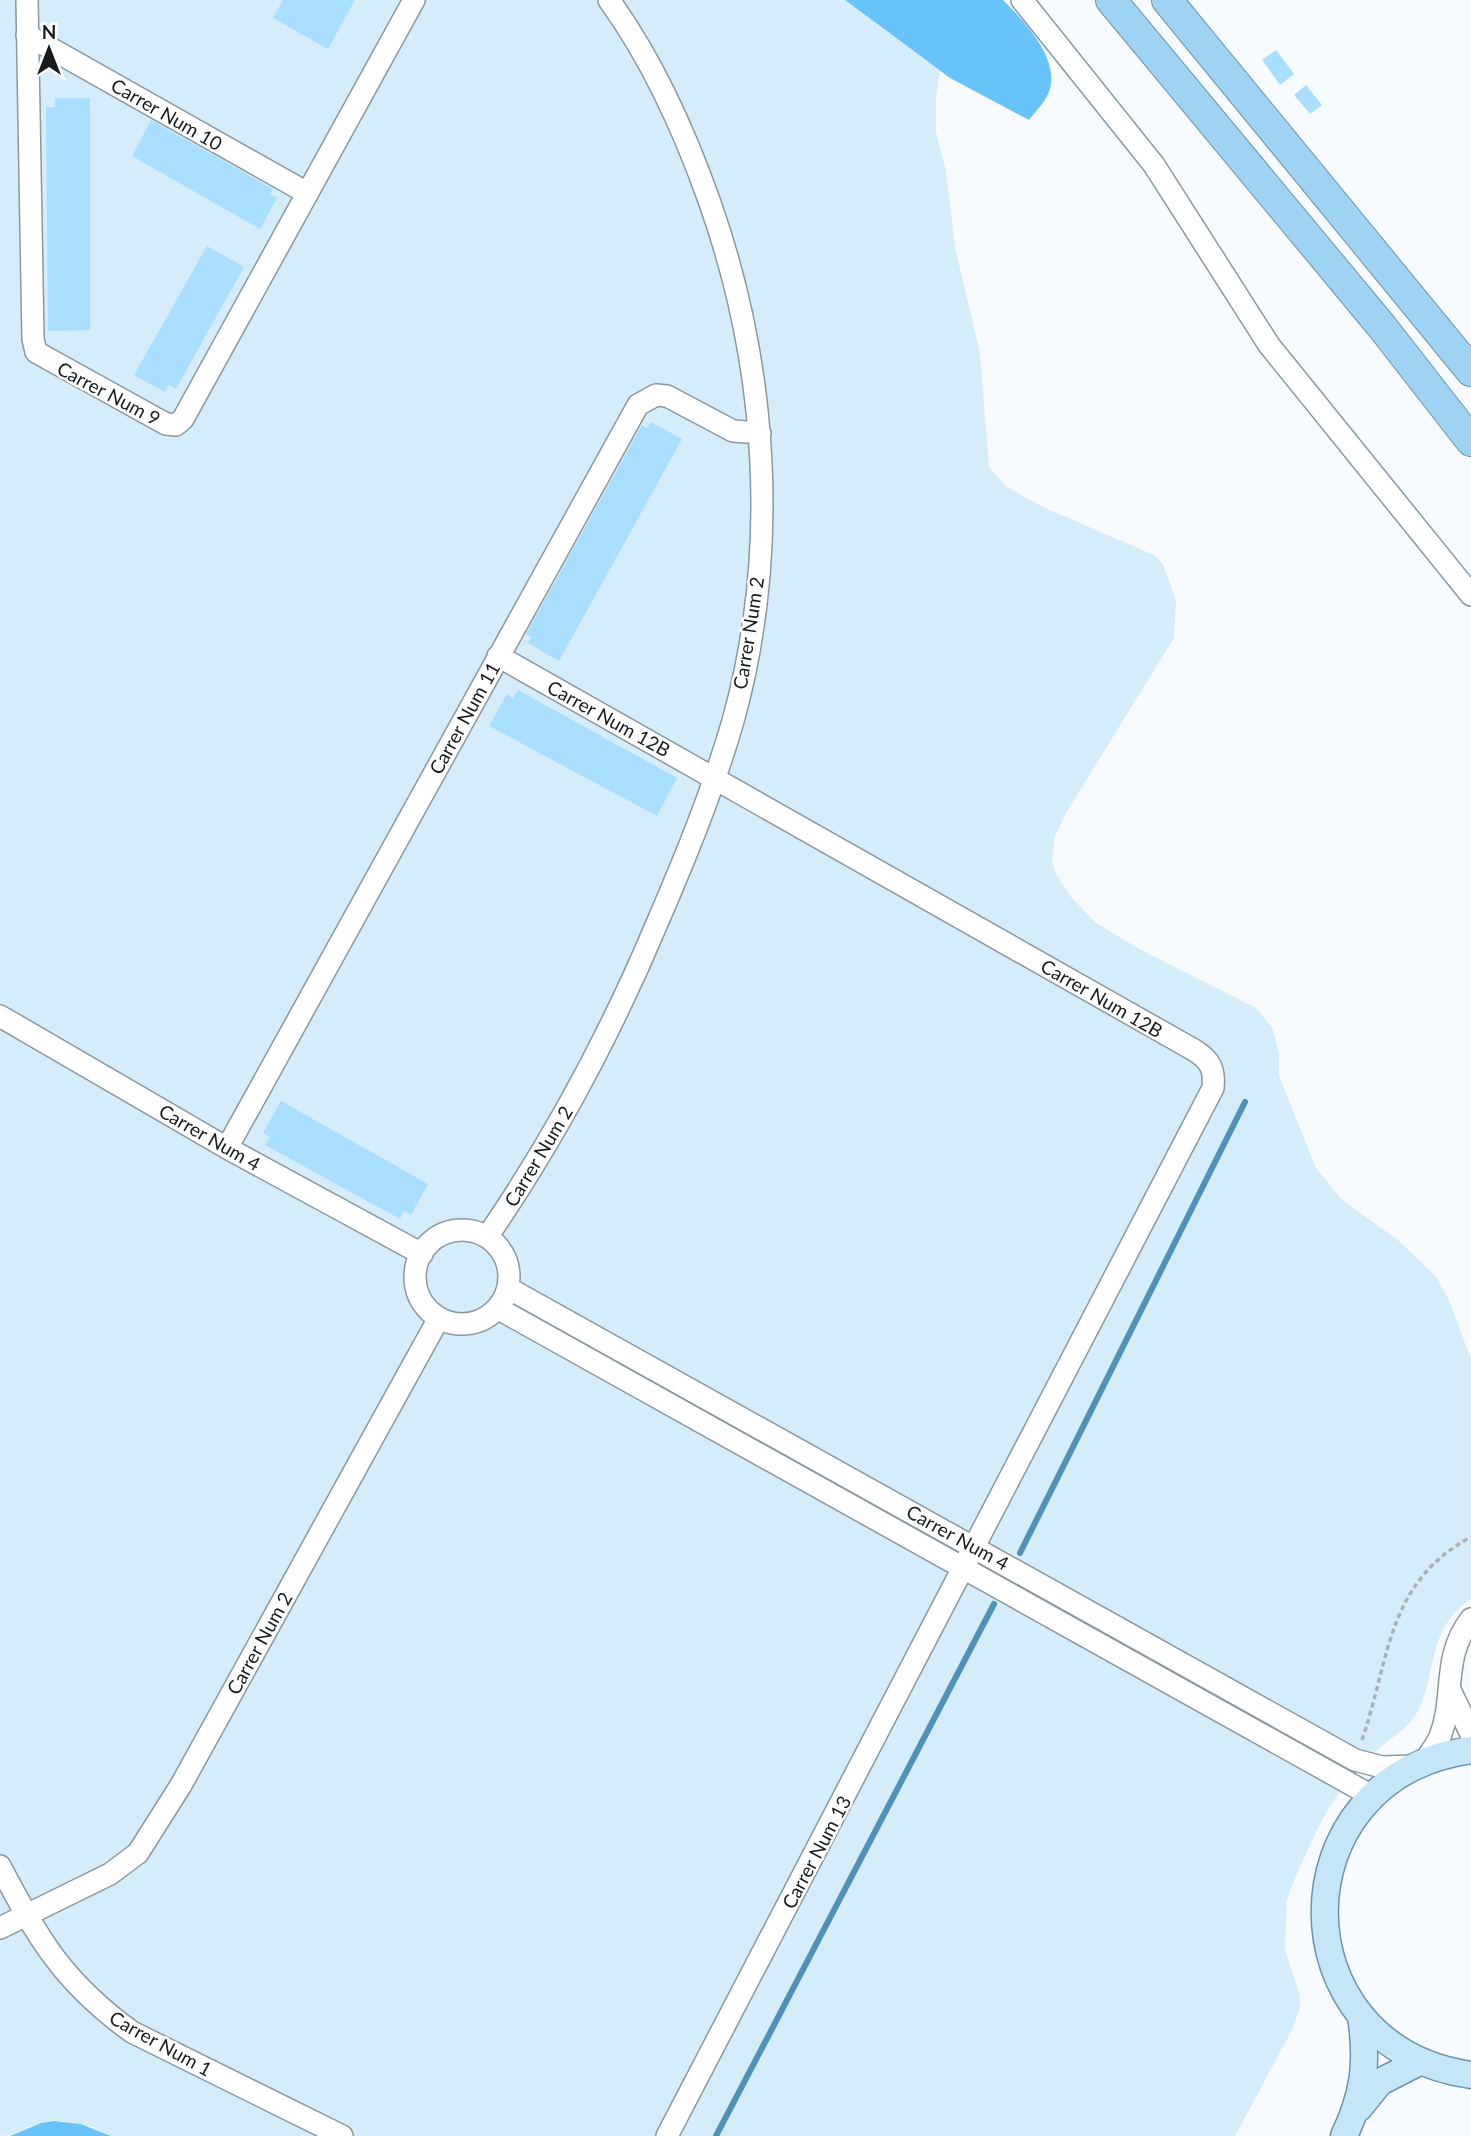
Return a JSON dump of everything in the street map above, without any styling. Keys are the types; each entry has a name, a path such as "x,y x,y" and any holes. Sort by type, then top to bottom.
{"highway":[{"path":"1111,0 1383,328 1471,441"},
{"path":"1167,0 1471,371"}],"main road":[{"path":"1471,1749 1420,1764 1372,1796 1359,1811 1338,1845 1328,1874 1323,1904 1323,1925 1332,1964 1344,1992 1361,2017 1388,2043 1419,2062 1444,2071 1471,2076"},
{"path":"1356,2112 1367,2052 1361,2017"},
{"path":"1344,2136 1356,2112 1380,2082 1419,2062"}],"street":[{"name":"Carrer Num 9","path":"27,0 33,339 36,352 42,358 166,424 176,425 183,419 414,0"},
{"name":"Carrer Num 2","path":"486,1237 553,1134 627,996 681,870 733,721 755,609 761,504 760,433 748,341 720,234 677,120 628,27 609,0"},
{"path":"1022,0 1154,165 1269,345 1471,595"},
{"name":"Carrer Num 10","path":"27,35 307,193"},
{"name":"Carrer Num 11","path":"227,1148 638,405 646,399 667,396 733,431 760,433"},
{"name":"Carrer Num 12B","path":"498,656 1208,1059 1215,1074 1213,1088 964,1569"},
{"name":"Carrer Num 4","path":"0,1016 227,1148 422,1254"},
{"path":"467,1230 486,1237 504,1256 509,1271 508,1288 497,1308 481,1321 466,1324 439,1318 425,1306 418,1292 415,1277 422,1254 437,1237 452,1231 467,1230"},
{"name":"Carrer Num 4","path":"508,1288 1355,1760 1382,1767 1420,1764"},
{"name":"Carrer Num 4","path":"497,1308 1372,1796"},
{"name":"Carrer Num 2","path":"0,1928 110,1874 138,1853 181,1785 439,1318"},
{"name":"Carrer Num 13","path":"667,2136 964,1569"},
{"path":"1420,1764 1439,1738 1454,1647 1471,1619"},
{"path":"1448,1685 1471,1734"},
{"name":"Carrer Num 1","path":"0,1867 52,1958 75,1986 132,2032 342,2136"}],"path":[{"path":"1355,1760 1385,1649 1410,1591 1431,1563 1471,1537"}],"shaded area":[{"path":"0,0 845,0 940,71 936,97 936,132 946,171 955,247 980,353 989,467 1007,487 1043,507 1154,555 1163,564 1176,601 1174,638 1066,813 1055,836 1052,861 1056,874 1071,897 1096,923 1141,950 1256,1008 1272,1027 1279,1053 1279,1076 1316,1168 1342,1200 1398,1240 1436,1277 1448,1298 1471,1359 1471,1599 1457,1610 1440,1636 1425,1692 1415,1715 1371,1756 1340,1792 1325,1815 1303,1860 1287,1900 1285,1949 1300,1996 1300,2008 1292,2030 1235,2136 111,2136 86,2125 49,2121 0,2136"},
{"path":"845,0 1003,0 1030,30 1046,55 1051,81 1048,94 1029,120 950,78"},
{"path":"54,2121 81,2124 111,2136 10,2136 41,2123"}],"building":[{"path":"283,0 355,0 328,49 273,18"},
{"path":"1276,50 1294,74 1280,85 1262,60"},
{"path":"1306,85 1322,105 1310,114 1294,95"},
{"path":"55,98 90,98 90,330 48,331 46,107 55,107"},
{"path":"151,120 273,189 270,194 277,198 260,229 132,156"},
{"path":"207,246 244,267 176,389 169,384 165,392 134,375"},
{"path":"651,422 682,439 559,661 528,643 531,637 526,634 642,425 647,428"},
{"path":"518,690 677,778 657,816 489,726 507,694 513,698"},
{"path":"281,1101 428,1184 411,1215 404,1211 400,1219 265,1145 270,1137 263,1133"}],"waterway":[{"path":"1020,1553 1245,1102"},
{"path":"716,2136 994,1604"}]}
